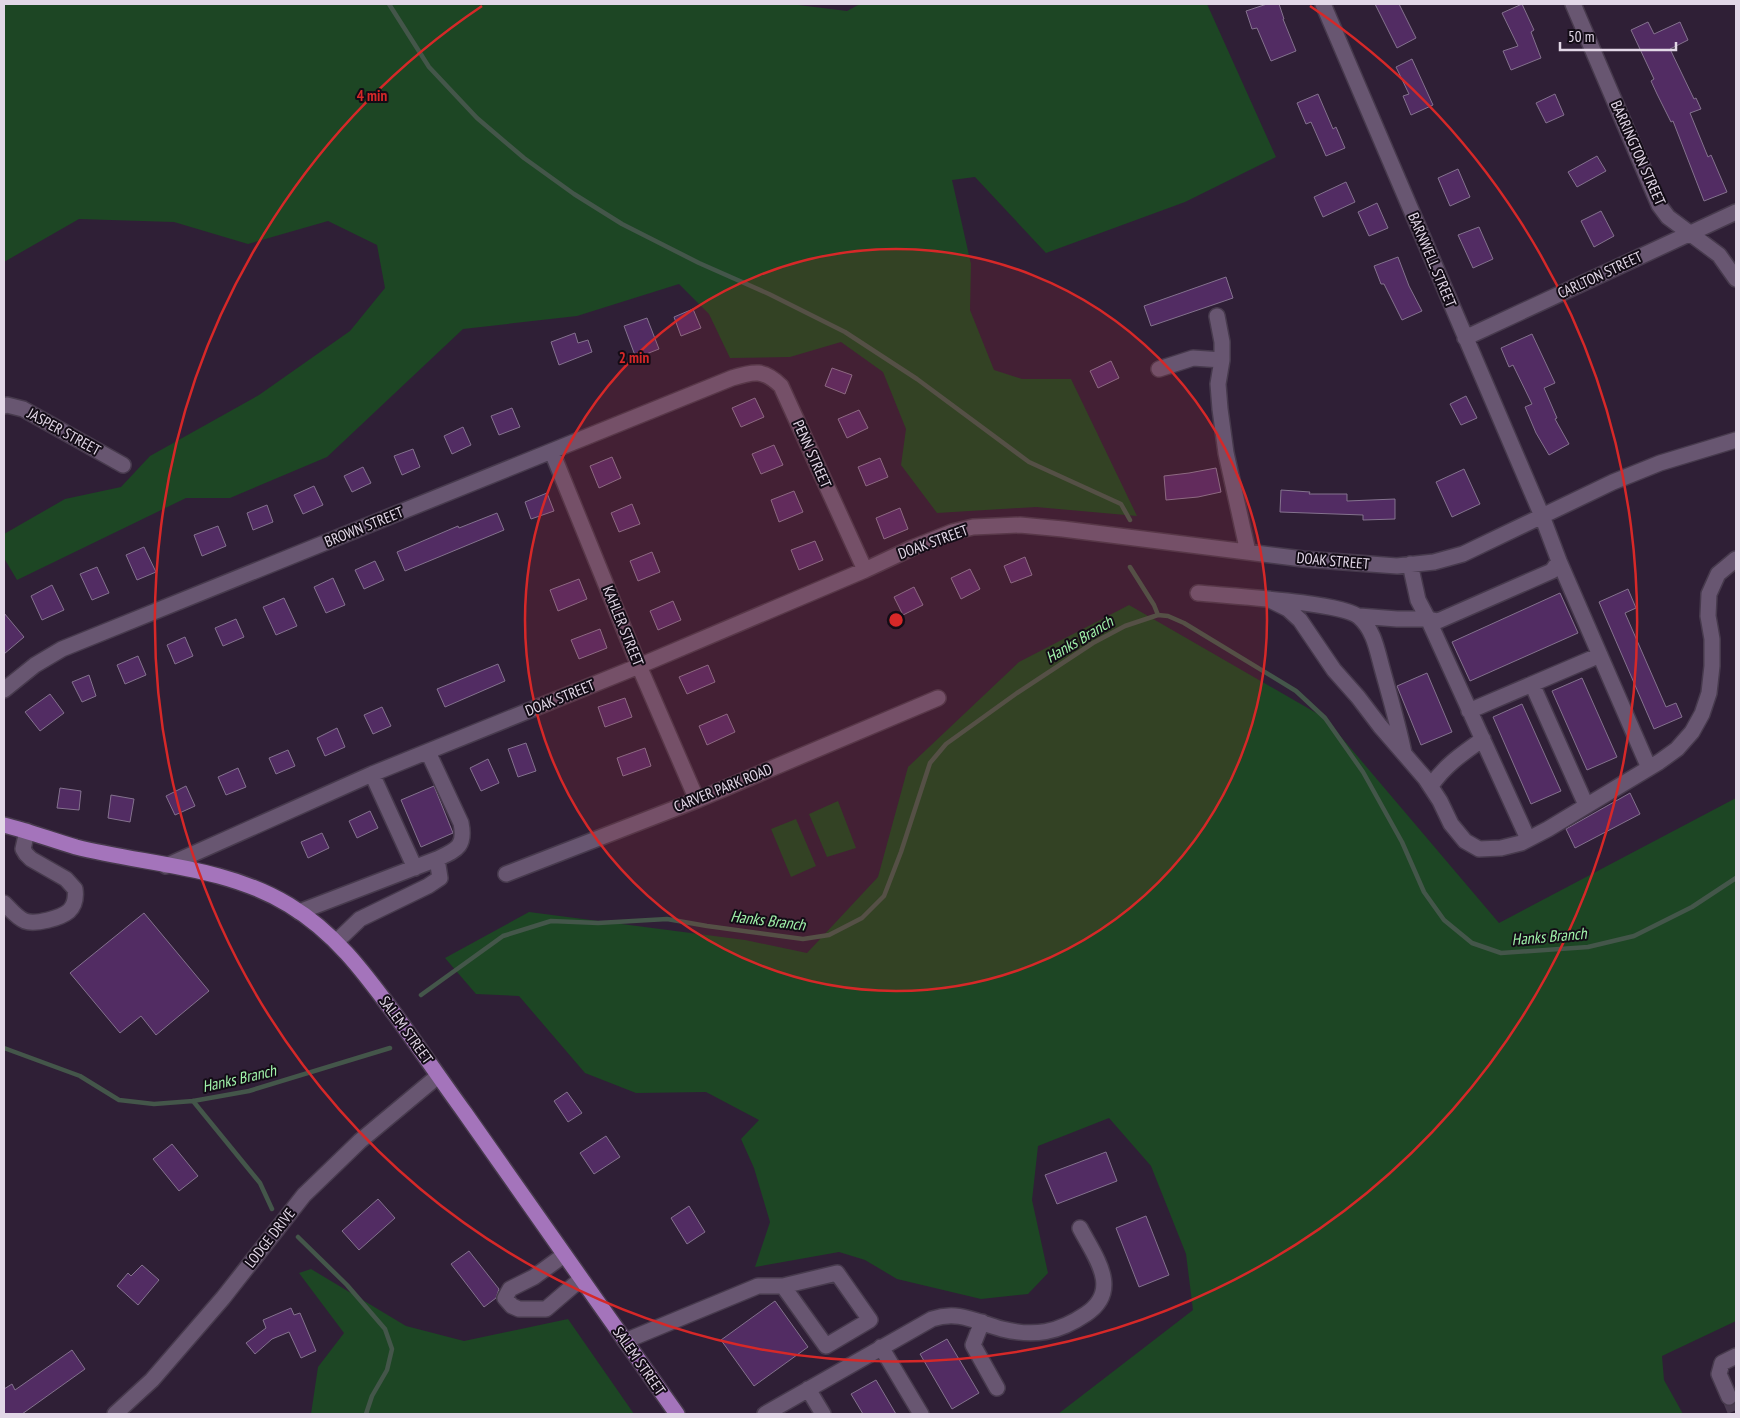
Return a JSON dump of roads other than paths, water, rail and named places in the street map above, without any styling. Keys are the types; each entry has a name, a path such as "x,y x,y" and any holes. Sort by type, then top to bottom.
{"main road":[{"name":"SALEM STREET","path":"4,825 76,847 166,866 207,872 238,881 289,905 322,929 362,969 677,1414"}],"street":[{"name":"BARNWELL STREET","path":"1323,4 1542,516 1555,566 1600,655 1649,768"},
{"name":"BARRINGTON STREET","path":"1573,4 1659,205 1668,217 1719,255 1736,279"},
{"name":"CARLTON STREET","path":"1465,338 1736,212"},
{"path":"1217,316 1222,342 1222,360 1218,384 1226,453 1248,552"},
{"path":"1159,369 1193,358 1222,360"},
{"name":"PENN STREET","path":"732,378 755,372 766,374 781,386 864,570"},
{"name":"BROWN STREET","path":"4,690 35,665 62,649 732,378"},
{"name":"JASPER STREET","path":"4,406 7,405 23,410 123,465"},
{"name":"DOAK STREET","path":"166,866 372,774 639,666 952,532 974,527 997,526 1064,529 1303,559 1398,566 1434,562 1463,554 1613,482 1660,463 1736,440"},
{"name":"KAHLER STREET","path":"552,452 696,800"},
{"path":"1270,600 1288,609 1300,620 1334,670 1431,786 1451,824 1465,841 1479,849 1501,848 1521,843 1649,768 1677,749 1692,732 1702,714 1709,693 1712,639 1708,616 1709,594 1718,574 1736,560"},
{"path":"1410,564 1418,600 1528,839"},
{"path":"1198,593 1326,606 1348,610 1359,616 1438,620 1555,566"},
{"path":"1359,616 1372,635 1378,649 1404,755"},
{"path":"1469,711 1600,655"},
{"path":"1532,684 1586,806"},
{"name":"CARVER PARK ROAD","path":"506,874 696,800 938,698"},
{"path":"1431,786 1438,776 1459,756 1483,739"},
{"path":"298,912 457,850 462,842 461,823 428,752"},
{"path":"372,774 413,868"},
{"path":"4,903 24,920 34,923 70,910 76,899 75,889 66,879 31,859 26,854 23,849 26,831"},
{"path":"336,942 360,919 428,886 440,878 437,859"},
{"name":"LODGE DRIVE","path":"115,1414 159,1373 223,1298 304,1195 360,1141 438,1076"},
{"path":"765,1414 932,1318 944,1315 961,1316 1002,1329 1028,1334 1053,1331 1073,1323 1095,1308 1103,1296 1106,1285 1102,1270 1080,1228"},
{"path":"564,1255 540,1273 510,1289 505,1298 512,1306 519,1308 546,1308 581,1279"},
{"path":"625,1341 758,1286 783,1286 836,1273 870,1320 826,1346 783,1286"},
{"path":"982,1322 973,1345 996,1388"},
{"path":"881,1347 921,1414"},
{"path":"1729,1397 1719,1374 1722,1363 1736,1356"},
{"path":"808,1389 823,1414"}],"waterway":[{"path":"389,4 429,67 477,118 524,158 574,194 622,224 699,263 769,294 845,332 917,379 1029,462 1121,504 1130,520"},
{"path":"1130,567 1154,605 1158,615"},
{"name":"Hanks Branch","path":"421,995 503,936 551,921 598,923 667,919 803,939 829,935 862,918 884,896 901,852 930,763 946,744 1017,693 1093,643 1125,626 1158,615 1168,616 1184,623 1296,691 1325,718 1363,772 1402,842 1424,892 1444,920 1472,943 1501,953 1588,947 1634,936 1692,907 1736,878"},
{"name":"Hanks Branch","path":"4,1048 80,1076 119,1100 154,1104 193,1101 249,1091 390,1048"},
{"name":"Hanks Branch","path":"193,1101 260,1183 272,1209"},
{"name":"Hanks Branch","path":"298,1237 347,1285 385,1329 392,1349 387,1370 372,1396 366,1414"}],"tunnel":[{"path":"1729,1397 1736,1414"}]}
